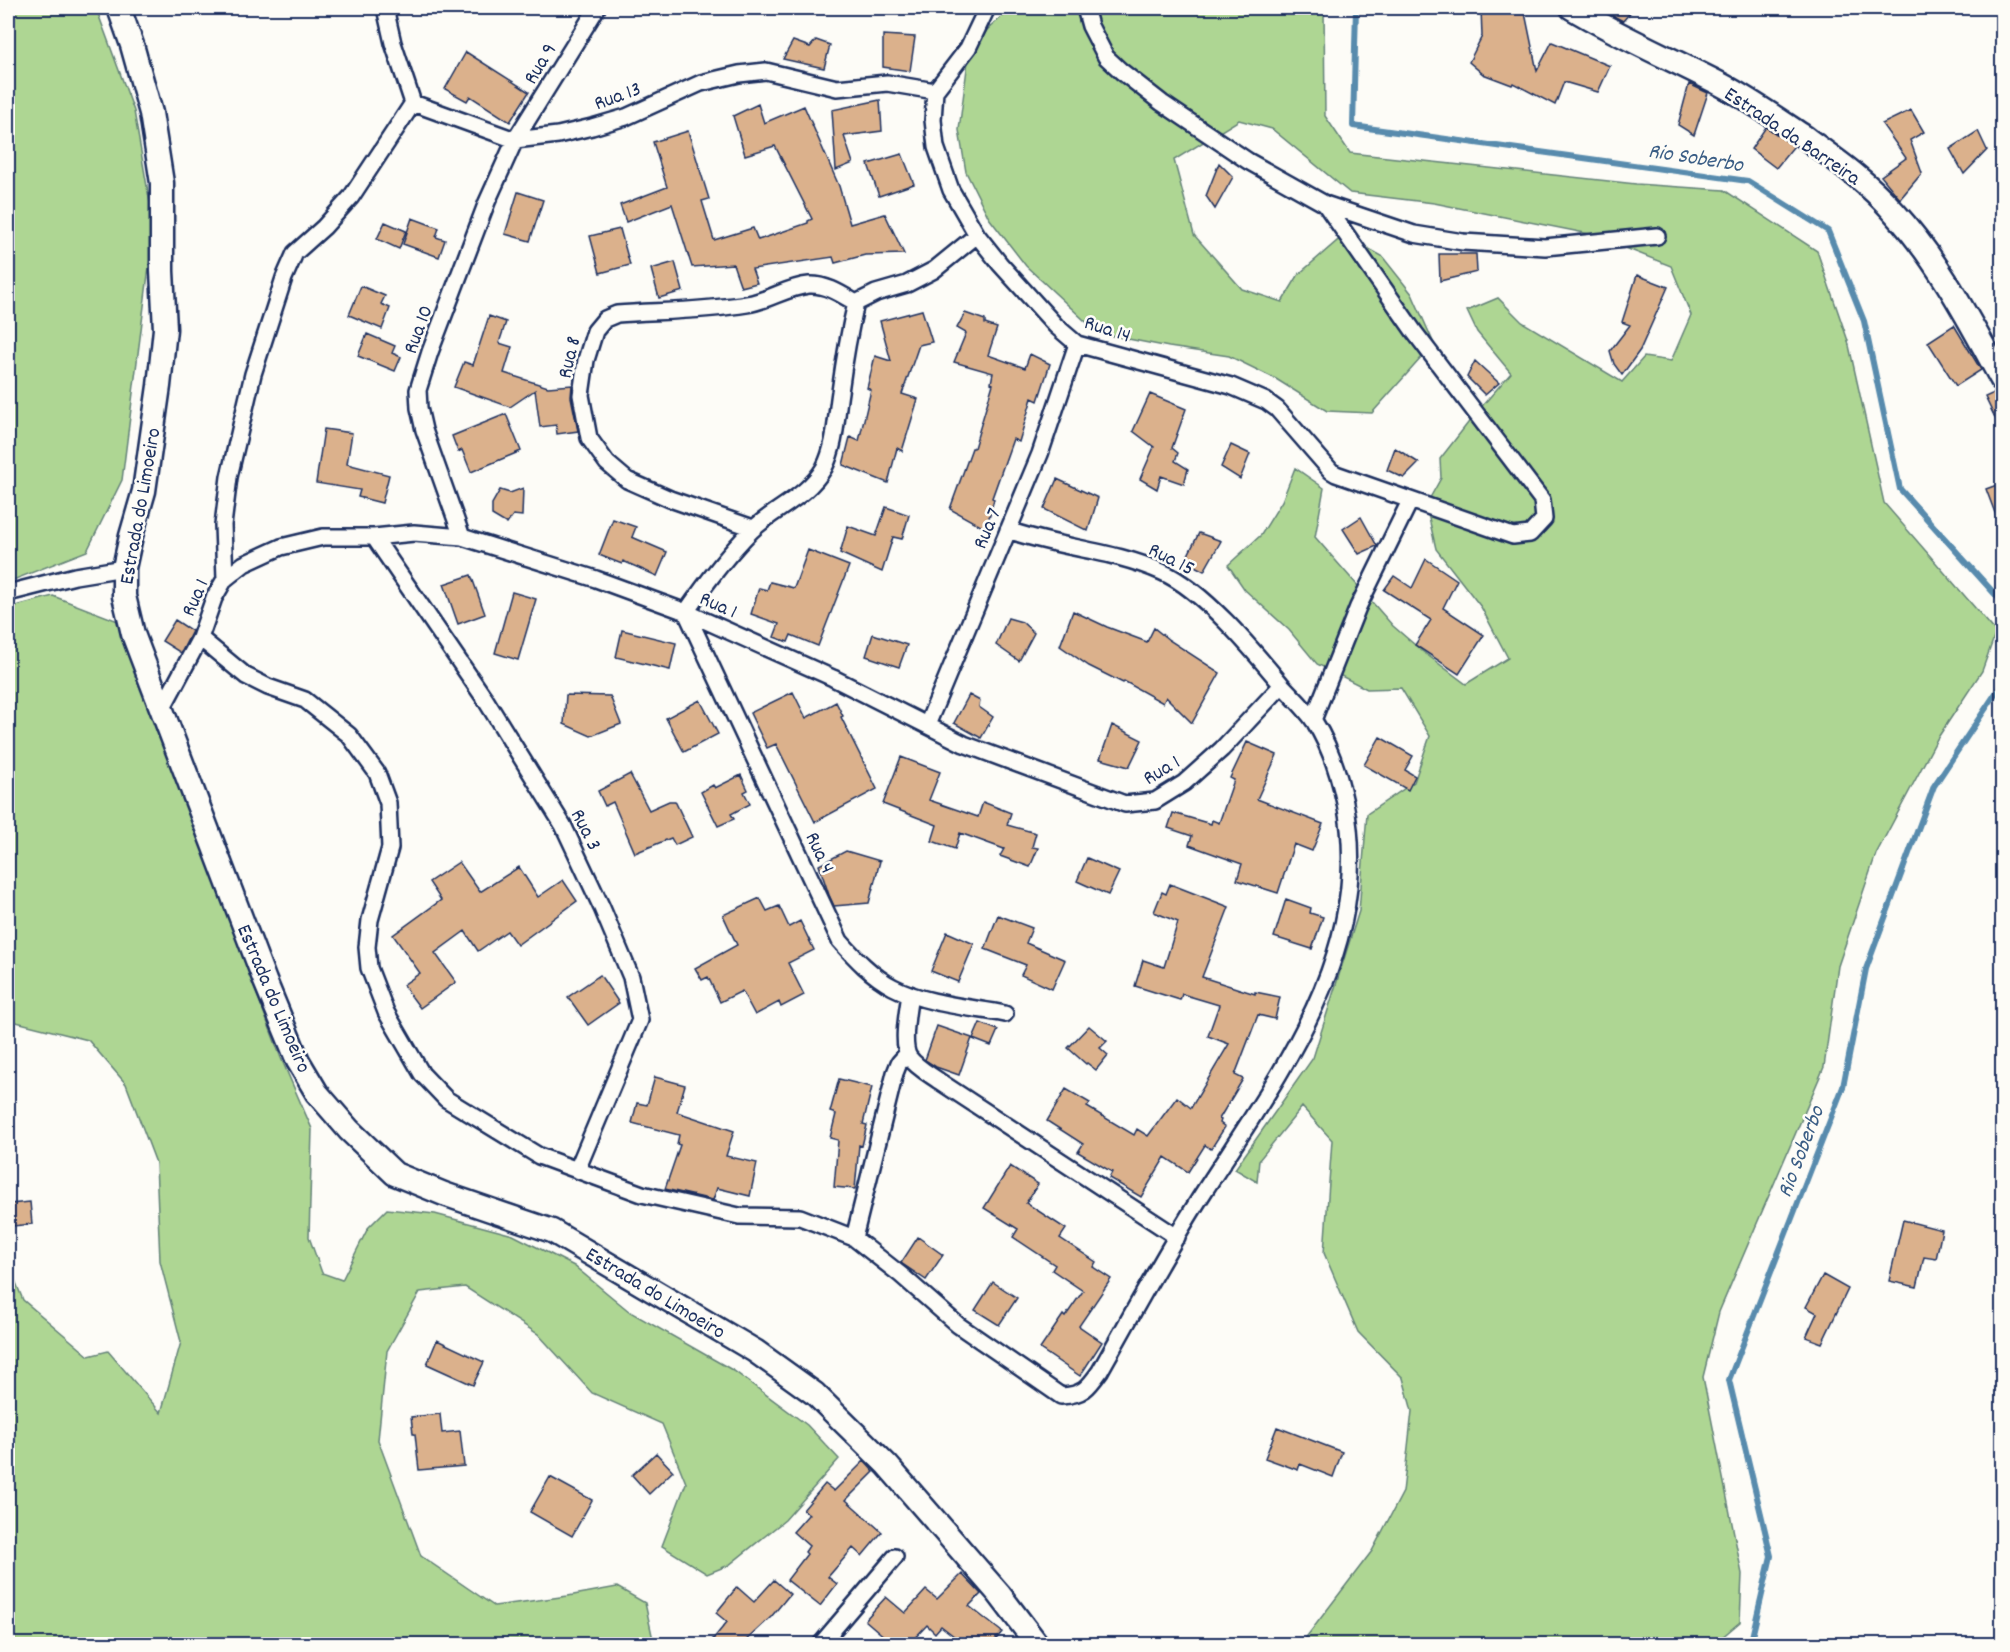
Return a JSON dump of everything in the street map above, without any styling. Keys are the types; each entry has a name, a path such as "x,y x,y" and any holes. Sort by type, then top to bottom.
{"street":[{"name":"Estrada do Limoeiro","path":"119,8 151,113 160,171 165,329 144,491 124,568 124,596 133,634 265,981 298,1061 317,1093 349,1130 395,1174 444,1194 552,1231 755,1351 814,1394 887,1465 999,1594 1037,1644"},
{"path":"225,579 223,525 230,477 253,374 284,278 295,253 324,227 351,197 413,103 393,43 385,8"},
{"name":"Rua 9","path":"515,140 597,8"},
{"path":"686,612 708,581 753,528 805,491 825,466 832,447 845,352 856,303 876,293 907,284 934,270 977,235 951,190 936,147 933,120 935,91 968,48 987,8"},
{"path":"1085,8 1090,26 1106,57 1121,71 1162,104 1248,161 1325,204 1414,234 1463,242 1545,247 1657,236"},
{"name":"Estrada da Barreira","path":"1572,8 1645,48 1723,86 1774,116 1832,156 1869,187 1918,239 1950,288 2002,380"},
{"name":"Rua 13","path":"413,103 515,140 558,135 615,121 701,83 765,71 837,88 886,83 935,91"},
{"name":"Rua 10","path":"462,537 424,430 418,390 430,352 487,202 515,140"},
{"path":"1313,720 1358,607 1410,501 1513,537 1530,534 1544,519 1542,501 1415,333 1325,204"},
{"name":"Rua 14","path":"977,235 1056,326 1077,344 1231,386 1266,401 1276,409 1331,471 1410,501"},
{"name":"Rua 8","path":"753,528 670,499 627,480 606,463 589,438 581,395 586,360 595,331 605,319 617,314 700,310 750,304 810,285 832,289 856,303"},
{"name":"Rua 7","path":"927,725 1040,454 1077,344"},
{"name":"Rua 15","path":"200,638 246,676 268,687 306,700 349,735 377,773 388,803 390,848 370,920 367,947 369,968 386,1012 422,1074 446,1099 539,1156 642,1194 739,1216 800,1217 854,1238 958,1324 1061,1396 1076,1395 1088,1387 1100,1371 1196,1204 1275,1082 1323,989 1344,925 1351,874 1350,826 1339,775 1313,720 1263,661 1217,613 1181,582 1162,572 1131,561 1033,539 1008,531"},
{"name":"Rua 1","path":"162,709 200,638 214,598 225,579 244,564 281,547 323,537 374,537 414,533 462,537 596,579 686,612 833,678 964,744 1125,804 1155,801 1184,783 1222,749 1282,685"},
{"name":"Rua 3","path":"374,537 485,699 563,825 631,977 640,1020 577,1170"},
{"path":"8,593 75,576 124,568"},
{"name":"Rua 4","path":"686,612 840,941 854,957 891,986 910,994 1005,1014"},
{"path":"910,994 905,1040 907,1054 915,1063 1177,1237"},
{"path":"854,1238 895,1073 899,1063 907,1054"},
{"path":"820,1644 895,1557"}],"green space":[{"path":"8,8 96,8 134,111 154,227 122,480 87,551 8,582"},
{"path":"1009,8 1324,8 1325,116 1350,153 1636,184 1724,190 1817,251 1848,341 1884,503 1996,632 1982,671 1937,739 1876,854 1838,966 1824,1067 1719,1312 1703,1377 1742,1574 1740,1622 1714,1644 1301,1644 1372,1551 1403,1492 1412,1411 1403,1378 1358,1332 1324,1253 1332,1140 1302,1107 1259,1160 1257,1182 1235,1169 1313,1058 1359,911 1367,814 1414,782 1430,736 1401,688 1367,689 1317,664 1289,630 1245,590 1228,565 1261,535 1282,501 1295,468 1324,488 1315,537 1393,626 1466,684 1508,658 1481,607 1436,549 1426,505 1441,478 1440,459 1511,373 1477,332 1467,311 1498,298 1522,322 1622,382 1644,357 1671,361 1691,315 1671,266 1590,234 1434,203 1350,193 1272,129 1239,120 1174,160 1194,235 1242,289 1282,302 1299,274 1344,235 1382,256 1412,294 1435,346 1422,357 1372,413 1327,411 1276,379 1229,356 1098,333 1026,266 989,218 966,172 959,130 968,61 987,30"},
{"path":"53,596 118,621 281,1058 312,1129 309,1237 322,1273 342,1280 368,1228 387,1209 435,1214 513,1235 574,1266 630,1312 734,1371 807,1425 839,1459 785,1520 729,1565 707,1574 662,1546 686,1483 662,1424 592,1393 538,1334 465,1287 420,1292 387,1351 378,1440 421,1556 494,1606 617,1587 645,1603 654,1644 8,1644 8,1263 23,1300 89,1356 108,1351 161,1413 181,1342 160,1261 156,1163 126,1084 88,1040 8,1020 8,608"}],"building":[{"path":"1481,8 1524,8 1537,71 1552,42 1610,66 1598,92 1564,82 1555,105 1513,83 1512,85 1483,74 1469,62 1482,36"},
{"path":"1598,8 1634,8 1623,21"},
{"path":"883,35 915,37 910,71 883,67"},
{"path":"816,40 830,45 824,68 783,59 793,41 810,47"},
{"path":"466,52 529,92 510,122 470,96 467,101 445,89"},
{"path":"1689,84 1708,93 1694,135 1678,125"},
{"path":"880,100 882,131 844,136 853,163 836,170 832,110"},
{"path":"758,104 764,123 804,106 839,186 850,224 885,214 904,254 865,255 835,263 833,257 752,269 757,283 741,287 733,264 692,267 672,204 626,222 620,205 667,187 653,142 688,131 709,199 702,201 714,240 753,228 758,240 808,223 812,219 775,146 745,155 733,116"},
{"path":"1911,110 1924,132 1910,140 1922,173 1900,199 1881,176 1906,158 1882,124"},
{"path":"1766,127 1794,146 1776,168 1751,149"},
{"path":"1978,131 1987,150 1964,174 1950,149"},
{"path":"902,154 914,184 879,196 868,164"},
{"path":"1219,163 1233,177 1215,209 1206,196"},
{"path":"518,192 543,200 530,241 505,234"},
{"path":"412,218 439,228 436,237 445,240 439,257 403,244"},
{"path":"385,222 406,231 399,249 377,239"},
{"path":"620,229 630,265 600,273 590,236"},
{"path":"1439,254 1476,254 1477,272 1440,281"},
{"path":"675,262 683,291 659,298 651,269"},
{"path":"1637,275 1668,287 1640,350 1622,375 1614,364 1610,351 1630,325 1622,322"},
{"path":"361,286 385,296 381,304 390,308 382,329 349,315"},
{"path":"922,310 932,342 919,345 902,394 918,399 902,451 897,448 888,483 843,465 850,437 859,441 871,390 867,388 875,356 891,361 880,321"},
{"path":"965,313 985,320 985,324 997,328 988,355 1025,368 1030,354 1050,364 1038,401 1032,398 1019,442 1013,439 992,498 994,499 986,529 950,509 972,448 974,448 993,384 991,383 993,373 954,362 966,333 957,328"},
{"path":"489,316 506,322 499,343 512,347 504,373 548,387 572,385 571,397 578,431 557,434 556,425 540,427 535,390 510,407 454,387 464,362 473,365"},
{"path":"1954,325 1981,370 1956,386 1928,342"},
{"path":"367,334 395,346 392,353 401,357 395,371 358,356"},
{"path":"1475,361 1499,383 1485,395 1467,377"},
{"path":"1996,392 2002,393 2002,432 1985,397"},
{"path":"1150,394 1186,409 1172,448 1178,453 1175,461 1188,469 1184,484 1161,476 1157,489 1140,479 1154,447 1133,431"},
{"path":"506,414 521,451 471,472 462,450 458,452 452,436"},
{"path":"324,429 352,433 347,464 389,475 382,503 358,497 360,490 316,483"},
{"path":"1231,445 1250,454 1240,479 1221,467"},
{"path":"1395,448 1419,463 1404,478 1387,470"},
{"path":"1057,479 1098,498 1088,531 1044,509"},
{"path":"2002,483 2002,529 2001,529 1986,489"},
{"path":"523,488 522,516 513,515 507,524 492,515 492,504 500,490 510,493"},
{"path":"886,507 909,515 902,539 893,537 882,572 840,553 848,526 876,536"},
{"path":"1361,517 1377,546 1359,554 1343,529"},
{"path":"613,519 636,527 632,537 667,552 657,576 623,561 622,564 599,555"},
{"path":"1199,533 1221,541 1204,571 1185,561"},
{"path":"808,550 849,566 818,646 791,635 788,642 774,637 779,624 751,614 759,588 767,590 770,582 794,588"},
{"path":"1426,559 1457,580 1443,608 1484,635 1459,674 1415,645 1431,620 1384,590 1394,576 1412,588"},
{"path":"471,575 485,614 458,624 444,584"},
{"path":"512,592 536,599 518,660 495,653"},
{"path":"1073,611 1147,642 1154,628 1220,673 1192,723 1166,697 1163,703 1124,681 1123,683 1089,666 1060,646"},
{"path":"1008,618 1022,622 1034,633 1019,661 996,645"},
{"path":"175,620 192,631 181,653 162,641"},
{"path":"622,630 676,643 670,670 616,657"},
{"path":"873,634 907,645 899,667 866,656"},
{"path":"793,692 806,718 836,702 843,716 841,717 877,789 815,822 776,744 767,748 750,713"},
{"path":"566,695 610,696 621,724 591,736 564,724"},
{"path":"969,695 980,701 979,707 993,717 981,738 954,723"},
{"path":"700,700 718,734 684,752 666,718"},
{"path":"1112,725 1142,740 1129,767 1100,759"},
{"path":"1380,737 1413,756 1405,770 1415,776 1408,790 1364,765"},
{"path":"1247,742 1277,755 1257,799 1323,824 1312,851 1294,844 1278,893 1237,880 1242,864 1189,845 1192,836 1168,828 1173,813 1211,824 1212,820 1219,823 1234,780 1230,778"},
{"path":"901,757 940,772 929,800 978,817 983,802 1011,813 1007,825 1036,833 1032,847 1038,848 1030,867 1000,856 1004,849 960,833 955,849 932,841 937,825 883,804"},
{"path":"630,774 649,810 669,801 675,801 692,837 675,845 671,838 635,853 613,802 605,806 598,791"},
{"path":"741,775 748,790 744,792 750,804 731,814 734,819 718,826 701,792"},
{"path":"846,851 880,861 869,903 834,906 829,895 819,865"},
{"path":"1087,858 1119,872 1108,895 1077,881"},
{"path":"459,862 480,892 519,867 538,897 563,880 577,901 517,945 507,931 478,951 465,931 435,953 456,982 420,1008 403,985 420,973 393,935 441,900 429,882"},
{"path":"1170,884 1229,907 1202,977 1255,994 1255,992 1280,997 1275,1019 1258,1015 1235,1075 1243,1079 1219,1119 1225,1127 1211,1149 1205,1145 1188,1172 1165,1157 1141,1197 1109,1178 1112,1172 1078,1152 1083,1144 1047,1121 1066,1089 1090,1103 1087,1107 1134,1135 1137,1129 1148,1136 1177,1097 1191,1108 1229,1044 1208,1036 1219,1005 1182,994 1180,1000 1135,986 1143,960 1164,967 1178,922 1154,912 1162,892 1166,894"},
{"path":"760,898 767,911 779,906 789,927 800,921 814,950 788,963 804,995 781,1007 779,1002 755,1015 742,991 720,1002 708,977 702,980 695,968 737,945 723,915"},
{"path":"1286,899 1311,908 1310,913 1323,917 1312,949 1274,937"},
{"path":"998,915 1032,928 1026,943 1065,960 1052,989 1021,975 1026,965 985,949"},
{"path":"947,932 974,944 958,982 931,971"},
{"path":"600,975 619,1003 588,1025 568,997"},
{"path":"980,1023 998,1030 991,1046 973,1039"},
{"path":"937,1026 972,1038 959,1075 936,1067 925,1060"},
{"path":"1089,1026 1107,1041 1100,1048 1108,1055 1096,1070 1068,1048"},
{"path":"655,1077 685,1085 677,1112 734,1131 726,1156 757,1163 750,1196 717,1188 713,1200 665,1189 680,1145 677,1144 679,1135 632,1123 637,1103 647,1105"},
{"path":"839,1079 872,1087 863,1124 867,1125 862,1146 859,1145 855,1189 834,1187 838,1140 830,1138 836,1114 830,1112"},
{"path":"1010,1166 1038,1184 1026,1203 1066,1229 1060,1238 1096,1262 1093,1267 1111,1279 1079,1326 1102,1342 1080,1376 1040,1349 1083,1291 1052,1270 1055,1265 1013,1237 1018,1229 984,1208"},
{"path":"30,1202 32,1224 13,1226 10,1204"},
{"path":"1903,1220 1942,1230 1936,1259 1924,1257 1917,1287 1889,1281"},
{"path":"918,1237 943,1255 926,1280 901,1263"},
{"path":"1823,1275 1848,1289 1822,1343 1806,1337 1817,1313 1806,1307"},
{"path":"993,1282 1017,1298 999,1325 975,1310"},
{"path":"437,1340 484,1362 473,1385 427,1364"},
{"path":"440,1414 442,1433 460,1431 464,1466 419,1470 411,1417"},
{"path":"1277,1427 1342,1452 1333,1477 1300,1464 1298,1470 1265,1458"},
{"path":"656,1453 673,1471 649,1494 632,1475"},
{"path":"864,1461 874,1472 846,1500 882,1532 862,1556 853,1548 828,1577 837,1584 820,1606 787,1580 807,1554 805,1552 809,1546 793,1532 809,1514 803,1510 825,1484 834,1491"},
{"path":"550,1477 592,1500 572,1536 530,1512"},
{"path":"962,1574 981,1594 969,1606 1002,1632 992,1644 964,1644 941,1626 935,1633 927,1625 909,1644 893,1644 865,1620 886,1597 905,1613 926,1590 937,1599"},
{"path":"774,1580 790,1594 771,1617 742,1644 709,1644 727,1622 716,1613 737,1587 754,1602"}],"waterway":[{"name":"Rio Soberbo","path":"1356,8 1353,126 1748,181 1828,231 1864,321 1900,489 2002,602"},
{"name":"Rio Soberbo","path":"1744,1644 1752,1637 1771,1556 1729,1380 1843,1087 1866,969 1934,786 2002,684"}]}
